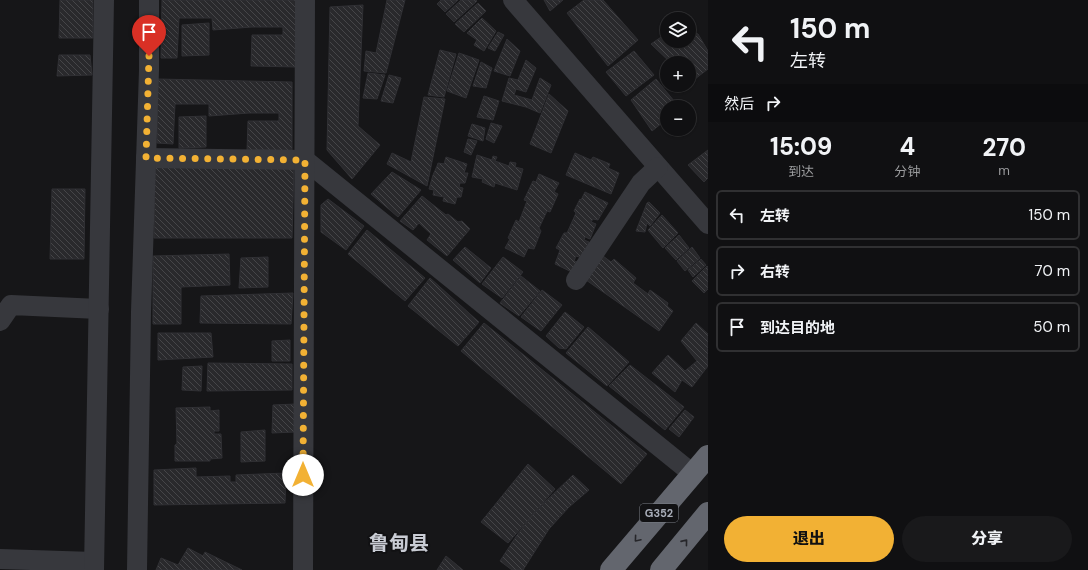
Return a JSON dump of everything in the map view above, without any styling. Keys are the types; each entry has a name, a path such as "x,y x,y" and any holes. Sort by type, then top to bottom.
{"highway":[{"name":"G352","path":"611,570 708,456"},
{"name":"G352","path":"661,570 708,513"}],"street":[{"path":"0,559 94,566 104,0"},
{"path":"137,570 141,319 149,70 149,0"},
{"path":"302,570 305,0"},
{"path":"512,0 708,224"},
{"path":"146,158 305,160 693,474"},
{"path":"576,280 641,183 658,167"},
{"path":"0,321 11,305 99,309"}],"building":[{"path":"60,0 93,0 93,38 59,38"},
{"path":"162,0 296,0 296,67 251,66 252,35 283,35 283,27 252,27 213,30 212,18 179,18 177,58 161,58"},
{"path":"387,0 405,0 386,73 364,71 366,51 376,53"},
{"path":"441,0 458,0 445,12 437,4"},
{"path":"461,0 477,1 454,22 446,14"},
{"path":"544,0 563,0 550,11"},
{"path":"584,0 603,0 638,40 608,66 567,13"},
{"path":"478,3 486,11 464,32 455,24"},
{"path":"363,5 358,126 380,145 352,179 327,150 330,7"},
{"path":"482,18 496,31 484,51 474,45 477,40 467,33"},
{"path":"209,23 209,55 182,56 182,25"},
{"path":"498,32 504,35 495,51 488,48"},
{"path":"696,33 698,34 708,51 708,69 696,78 696,56 664,56 651,44 660,38 660,48 696,48"},
{"path":"507,39 520,51 510,76 494,71"},
{"path":"440,50 456,54 444,97 428,95"},
{"path":"634,51 654,75 626,96 606,72"},
{"path":"459,53 479,60 466,98 447,91"},
{"path":"59,55 90,55 92,75 57,76"},
{"path":"526,60 536,68 526,92 516,89 514,95 532,100 540,78 551,85 540,113 526,107 502,101 509,78 518,80"},
{"path":"481,62 492,68 486,88 473,86"},
{"path":"368,73 385,75 377,99 363,98"},
{"path":"389,75 401,78 393,103 381,101"},
{"path":"158,79 292,82 292,153 247,151 248,121 279,121 279,113 249,113 209,116 209,104 175,104 173,144 157,143"},
{"path":"656,79 660,84 660,92 667,92 673,100 660,100 660,125 652,131 631,100"},
{"path":"549,94 568,111 551,153 530,144"},
{"path":"484,96 499,101 493,120 477,117"},
{"path":"424,97 445,99 427,186 387,164 392,153 411,162"},
{"path":"206,116 206,147 179,148 179,117"},
{"path":"491,123 502,126 494,143 486,139"},
{"path":"472,124 485,128 483,141 468,136"},
{"path":"468,139 477,141 471,155 464,152"},
{"path":"708,150 708,178 704,182 688,165"},
{"path":"575,153 591,160 593,157 610,164 608,168 619,173 611,194 566,175"},
{"path":"477,155 492,160 493,156 497,157 495,161 509,166 510,162 516,163 515,167 523,169 517,190 495,183 494,187 482,182 483,179 472,177"},
{"path":"446,157 467,164 464,173 468,173 465,183 460,183 459,187 463,188 461,197 457,197 455,204 443,201 444,197 433,195 434,190 429,189 438,163 444,164"},
{"path":"294,165 292,238 154,238 155,166"},
{"path":"392,172 421,190 398,217 371,194"},
{"path":"539,174 559,183 554,192 558,194 550,212 547,211 539,228 541,231 534,249 528,248 524,257 505,248 510,239 508,238 516,220 519,222 527,201 524,200 533,181 536,182"},
{"path":"52,189 85,189 84,259 50,259"},
{"path":"585,192 608,203 598,220 593,219 591,222 596,224 590,239 585,237 584,240 589,242 582,258 576,256 574,261 581,263 576,274 555,264 560,250 556,248 564,233 567,233 576,213 574,211"},
{"path":"422,196 446,215 448,214 458,222 462,221 470,229 447,256 427,240 431,234 419,223 413,230 400,221"},
{"path":"328,199 364,226 346,250 321,232 321,205"},
{"path":"649,202 660,213 650,226 647,223 645,232 636,231 647,203"},
{"path":"662,215 678,233 663,248 648,230"},
{"path":"367,230 425,278 405,301 348,254"},
{"path":"679,235 689,248 676,260 665,248"},
{"path":"465,247 491,268 480,283 453,260"},
{"path":"692,247 700,258 685,271 677,261"},
{"path":"229,254 230,285 181,287 181,324 153,324 153,256"},
{"path":"603,256 611,262 614,259 636,278 633,283 648,294 650,290 668,303 667,306 673,311 659,331 586,280"},
{"path":"268,257 268,287 239,288 241,258"},
{"path":"503,257 523,272 502,298 482,284"},
{"path":"701,259 706,265 693,277 688,270"},
{"path":"707,266 708,289 704,293 692,281"},
{"path":"521,276 540,291 519,316 500,303"},
{"path":"430,278 479,322 458,346 408,306"},
{"path":"542,290 562,305 541,331 521,317"},
{"path":"293,293 291,324 200,323 201,296"},
{"path":"565,312 584,327 566,349 559,348 546,336"},
{"path":"484,323 647,454 621,484 461,351"},
{"path":"696,323 708,334 708,366 692,387 682,380 675,392 652,373 668,355 685,371 697,361 681,341"},
{"path":"588,327 629,362 607,386 566,353"},
{"path":"158,333 211,333 213,357 158,360"},
{"path":"290,340 290,361 272,361 272,341"},
{"path":"208,363 292,364 292,390 207,391"},
{"path":"630,365 684,407 665,430 609,386"},
{"path":"202,366 201,391 182,390 183,367"},
{"path":"296,404 295,432 272,433 273,405"},
{"path":"210,407 210,411 219,410 219,431 214,431 214,434 221,434 222,458 210,459 210,461 175,461 175,445 177,444 176,408"},
{"path":"685,410 694,417 679,437 669,429"},
{"path":"265,430 265,461 241,462 241,432"},
{"path":"528,464 555,489 508,543 481,522"},
{"path":"196,468 196,477 230,476 230,482 236,482 236,475 286,473 285,503 154,505 154,470"},
{"path":"573,475 589,490 569,507 549,529 523,570 512,570 500,561 531,517"},
{"path":"188,548 203,556 205,552 242,570 156,570 161,558 178,565"},
{"path":"446,556 463,570 437,570"}],"district":[{"name":"鲁甸县","path":"399,543"}],"route":[{"path":"149,56 146,158 305,160 303,475"}]}
